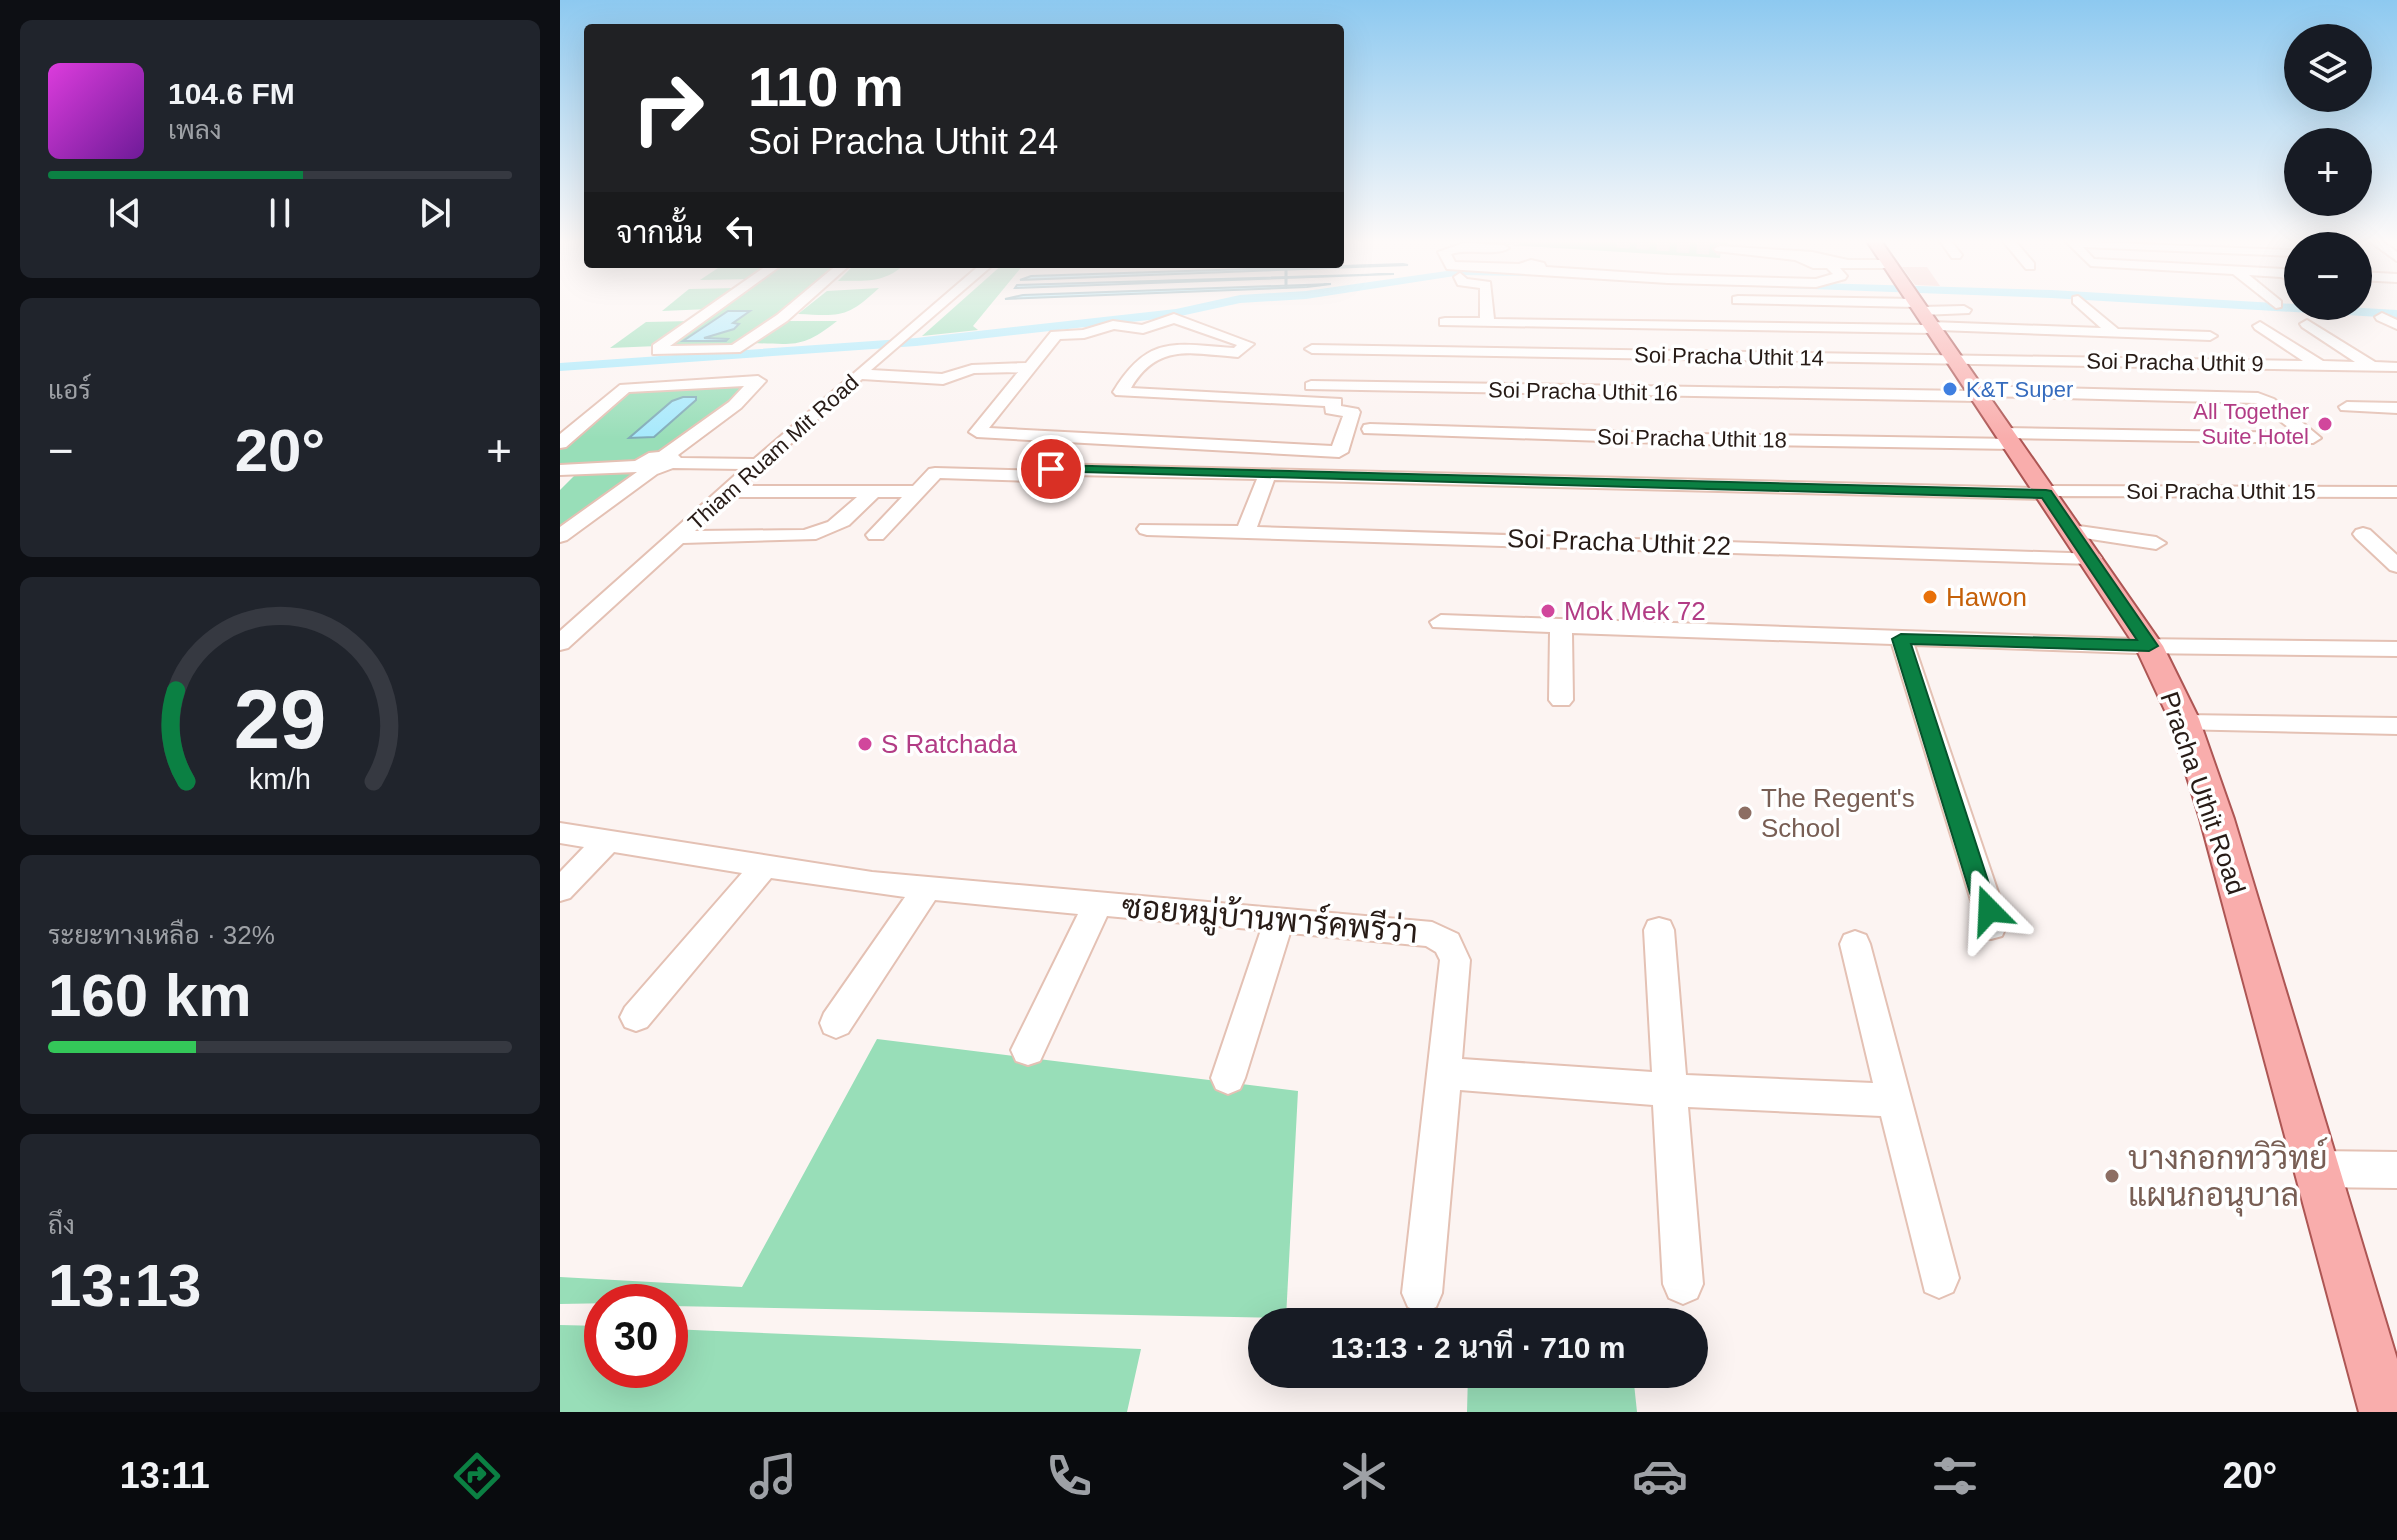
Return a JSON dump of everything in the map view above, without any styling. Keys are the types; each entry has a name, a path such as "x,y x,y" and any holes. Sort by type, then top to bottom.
{"main road":[{"name":"Pracha Uthit Road","path":"1919,308 2149,646 2185,723 2217,819 2386,1412"}],"street":[{"path":"716,307 658,351 735,349 795,307"},
{"name":"Thiam Ruam Mit Road","path":"560,643 858,374 937,307"},
{"path":"1487,307 1487,322"},
{"path":"1445,322 1487,322 1666,307"},
{"path":"1834,307 1919,308 2114,332 2210,336"},
{"path":"1894,307 1964,310"},
{"path":"2086,307 2114,332"},
{"path":"2382,317 2397,325"},
{"path":"1174,318 1247,344 1238,353 1168,349 1153,352 1121,392 1335,402 1332,410 1352,412 1339,452 977,432 1032,367 1056,335 1084,334 1113,325 1143,329 1174,318"},
{"path":"2307,324 2372,366"},
{"path":"2260,326 2317,364"},
{"path":"1446,340 1467,343 1472,352"},
{"name":"Soi Pracha Uthit 14","path":"1312,349 1954,359"},
{"name":"Soi Pracha Uthit 9","path":"1954,359 2397,367"},
{"path":"858,374 943,379 972,369 1032,367"},
{"path":"560,443 625,388 758,381 735,405 560,536"},
{"name":"Soi Pracha Uthit 16","path":"1189,383 1760,402 1976,393 2258,398 2268,402 2312,436 2310,439"},
{"path":"2347,407 2397,408"},
{"name":"Soi Pracha Uthit 18","path":"1370,429 1692,439 2310,439"},
{"path":"560,470 657,464 760,464"},
{"name":"Soi Pracha Uthit 15","path":"1051,469 1801,490 2397,492"},
{"path":"876,535 935,473 1121,479"},
{"path":"1245,532 1268,473"},
{"path":"678,537 804,536 823,533 842,523 873,491"},
{"path":"729,492 916,491"},
{"name":"Soi Pracha Uthit 22","path":"1147,529 2082,545 2156,543"},
{"path":"2363,534 2397,566"},
{"path":"1441,622 1901,639 2397,649"},
{"path":"1561,625 1561,700"},
{"path":"1901,639 1989,910 1991,927"},
{"path":"2185,723 2397,726"},
{"name":"ซอยหมู่บ้านพาร์คพรีว่า","path":"560,833 872,883 1432,934 1447,943 1455,960 1422,1293"},
{"path":"560,890 608,841"},
{"path":"636,1017 764,867"},
{"path":"836,1023 928,888"},
{"path":"1028,1050 1098,903"},
{"path":"1228,1078 1279,920"},
{"path":"1659,930 1683,1284"},
{"path":"1855,944 1939,1278"},
{"path":"1444,1073 1670,1090 1895,1100"},
{"path":"2316,1169 2397,1170"}],"green space":[{"path":"667,307 712,307 709,309 662,311"},
{"path":"721,307 789,307 738,345 663,349"},
{"path":"807,307 856,307 834,315 798,314"},
{"path":"955,307 989,307 973,326 978,330 922,336"},
{"path":"692,321 657,346 610,348 646,322"},
{"path":"781,321 837,321 806,341 751,343"},
{"path":"750,384 668,453 635,464 560,468 560,446 627,391"},
{"path":"637,472 560,529 560,490 575,475"},
{"path":"877,1039 1298,1091 1287,1308 1248,1308 1248,1317 688,1306 688,1284 742,1287"},
{"path":"560,1277 687,1284 584,1284 584,1304 560,1304"},
{"path":"560,1325 584,1326 584,1388 688,1388 688,1330 1141,1349 1127,1412 560,1412"},
{"path":"1468,1388 1634,1388 1637,1412 1467,1412"}],"water":[{"path":"728,311 750,311 733,323 739,324 734,329 704,338 728,339 726,341 683,341"},
{"path":"696,397 696,400 654,437 629,438 672,401"}],"waterway":[{"path":"560,367 916,342 1176,313 1204,307"},
{"path":"2237,307 2397,314"}],"place":[{"name":"K&T Super","path":"1950,389"},
{"name":"All Together Suite Hotel","path":"2325,424"},
{"name":"Hawon","path":"1930,597"},
{"name":"Mok Mek 72","path":"1548,611"},
{"name":"S Ratchada","path":"865,744"},
{"name":"The Regent's School","path":"1745,813"},
{"name":"บางกอกทวิวิทย์ แผนกอนุบาล","path":"2112,1176"}],"route":[{"path":"1051,469 2046,494 2149,646 1901,639 1989,910"}]}
